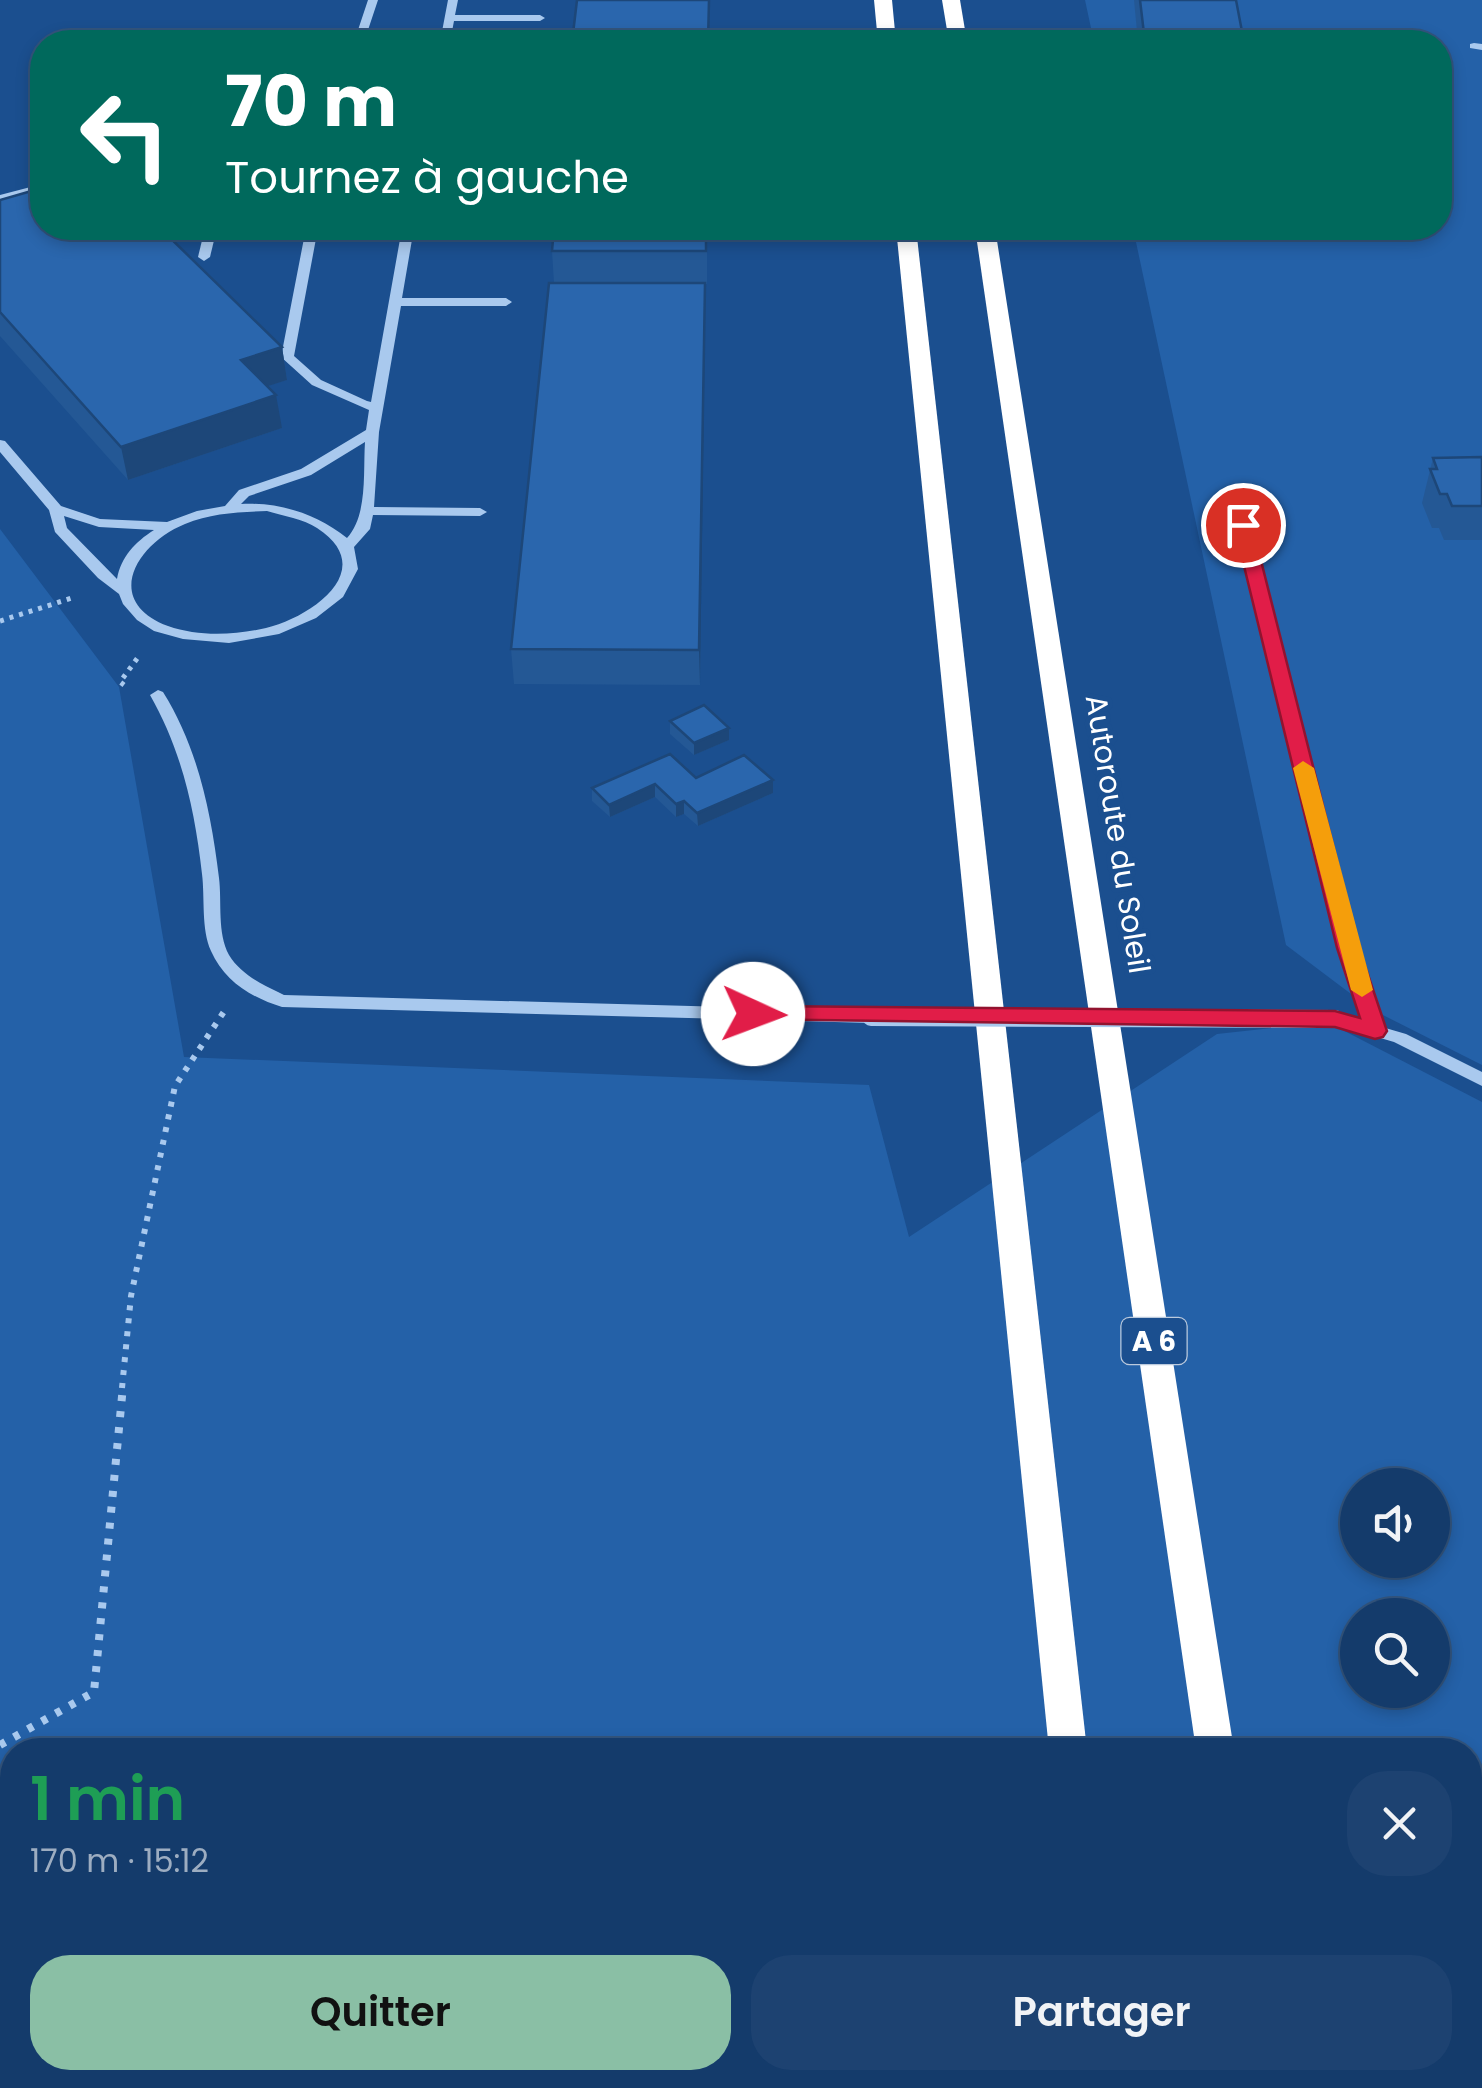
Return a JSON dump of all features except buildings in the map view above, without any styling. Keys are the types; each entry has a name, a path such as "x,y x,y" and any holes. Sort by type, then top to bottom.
{"highway":[{"path":"883,0 886,30"},
{"path":"951,0 956,30"},
{"path":"907,240 1067,1738"},
{"name":"Autoroute du Soleil","path":"988,240 1214,1738"}],"street":[{"path":"363,30 373,0"},
{"path":"446,30 453,0"},
{"path":"450,18 540,18"},
{"path":"0,199 30,190"},
{"path":"204,258 209,240"},
{"path":"310,240 287,357 304,377 376,408"},
{"path":"347,546 363,529 367,511 372,432 406,240"},
{"path":"395,302 506,302"},
{"path":"230,508 244,494 319,466 372,432"},
{"path":"0,444 56,509 60,529 102,575 122,590 130,607 146,622 169,632 206,640 246,639 286,629 320,613 342,592 352,569 347,546 330,528 303,514 268,507 230,508 198,514 168,526 131,556 123,573 122,590"},
{"path":"56,509 99,522 168,526"},
{"path":"367,511 480,512"},
{"path":"1243,525 1348,948 1375,1031"},
{"path":"158,695 176,724 193,775 213,894 217,948 242,984 282,1000 871,1017 1335,1019 1400,1038 1482,1080"}],"path":[{"path":"0,622 77,596"},
{"path":"120,682 137,657"},
{"path":"14,1738 94,1692 131,1296 174,1086 242,984"}],"shaded area":[{"path":"1085,0 1482,0 1482,1065 1371,1009 1286,945 1136,240 1452,240 1452,30 1091,30"},
{"path":"0,529 119,687 184,1057 869,1085 909,1237 1217,1034 1327,1022 1482,1102 1482,1738 0,1738"}],"slow traffic":[{"path":"1303,768 1362,990"}],"route":[{"path":"753,1014 1335,1019 1375,1031 1348,948 1243,525"}]}
